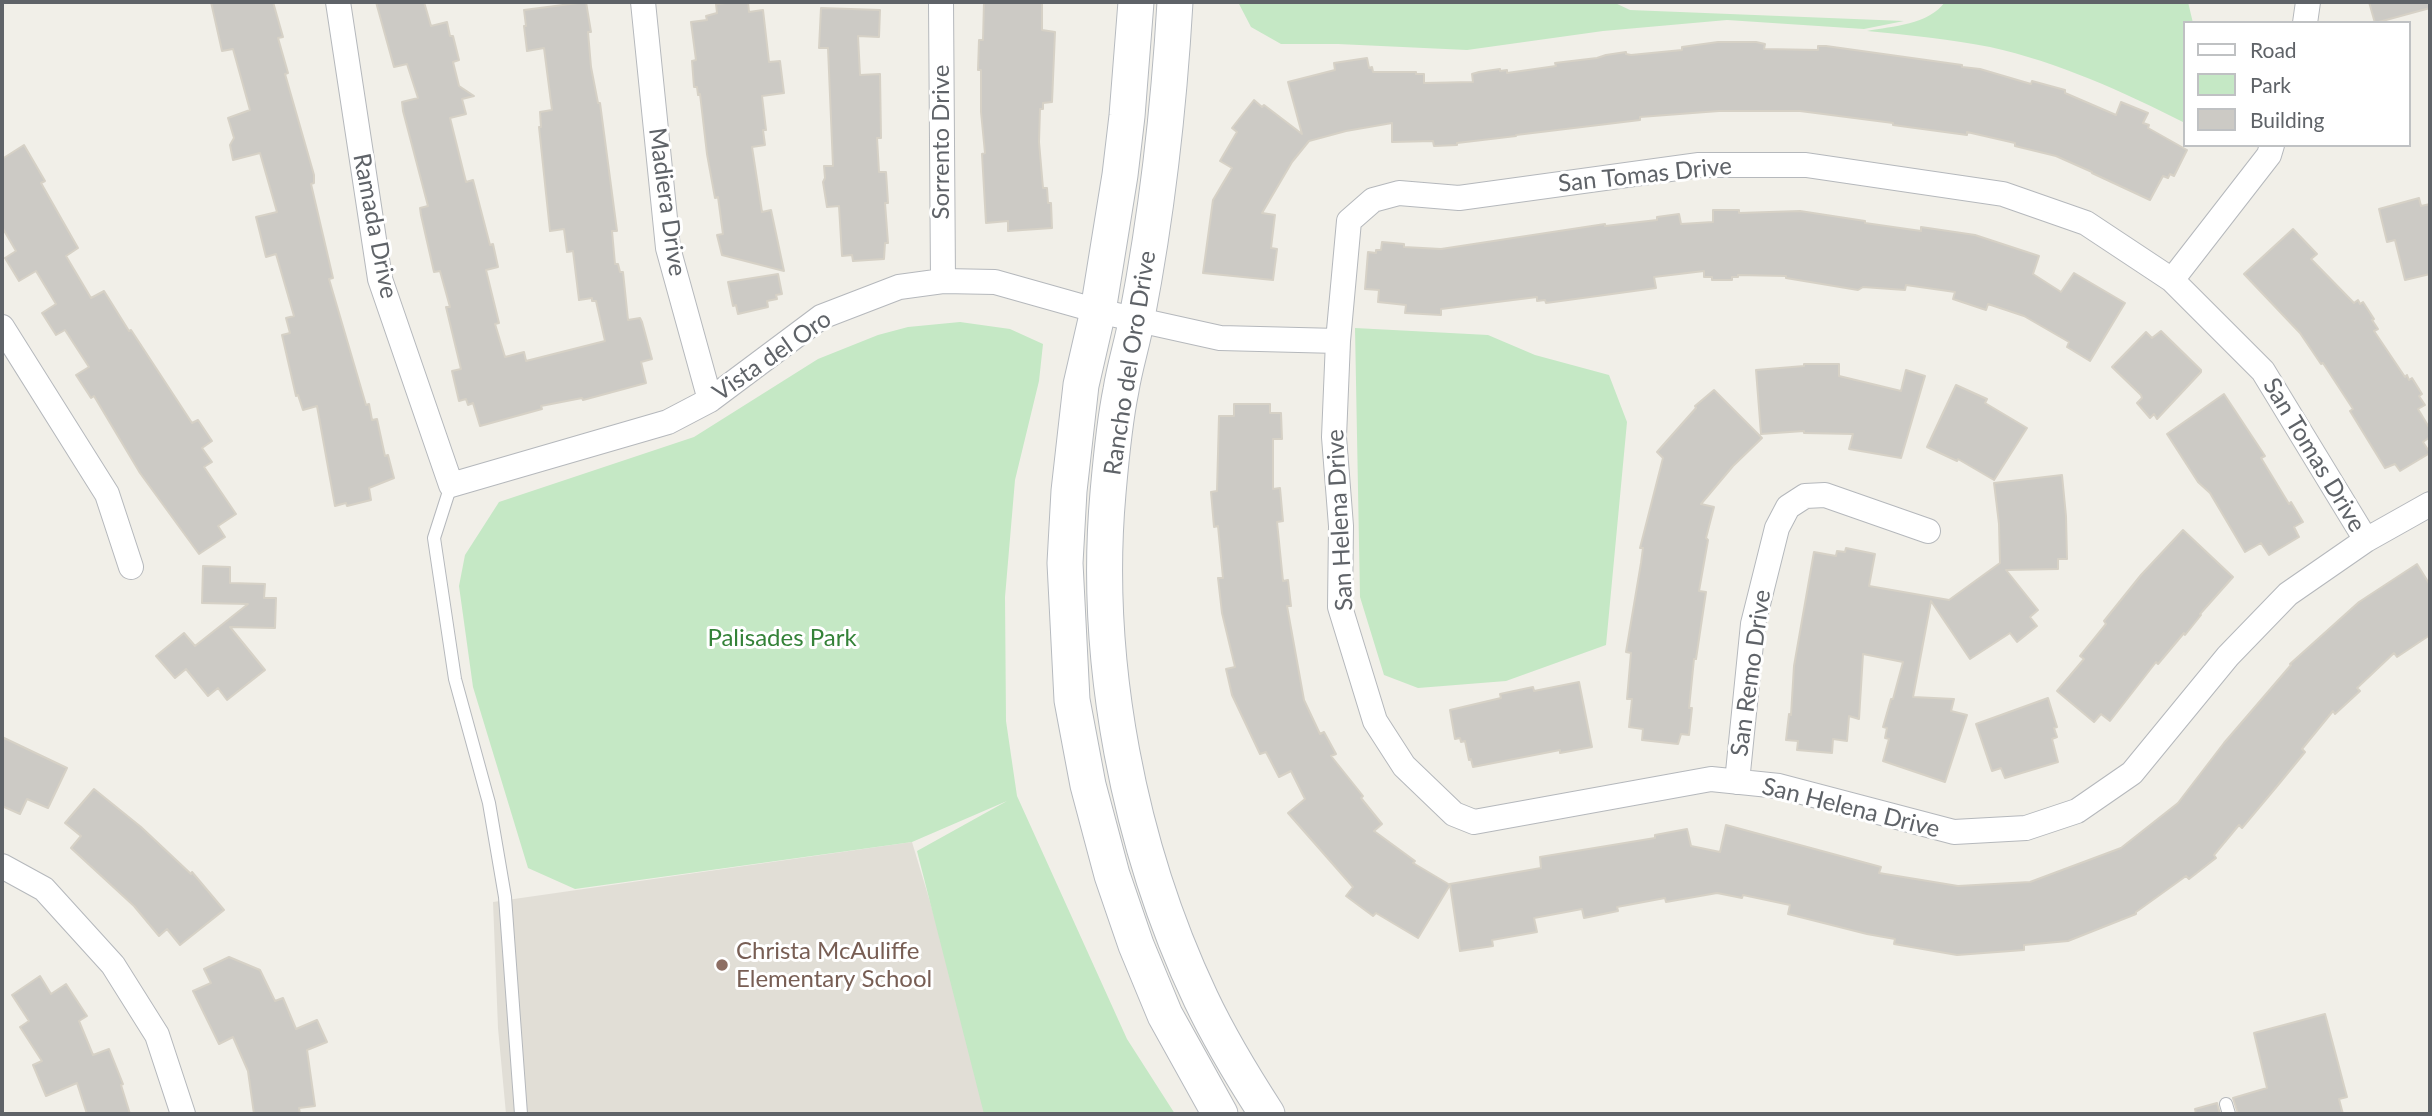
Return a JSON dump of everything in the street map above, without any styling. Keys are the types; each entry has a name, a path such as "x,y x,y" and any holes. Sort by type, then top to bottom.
{"main road":[{"name":"Rancho del Oro Drive","path":"1136,2 1127,116 1098,311 1081,385 1069,491 1065,563 1072,700 1088,785 1112,875 1136,945 1166,1015 1220,1114"},
{"name":"Rancho del Oro Drive","path":"1175,2 1167,120 1137,319 1120,392 1108,494 1104,563 1112,696 1126,777 1150,864 1173,931 1201,998 1237,1067 1266,1114"}],"street":[{"name":"Ramada Drive","path":"338,2 380,279 451,485"},
{"name":"Madiera Drive","path":"643,2 668,248 710,400"},
{"name":"Sorrento Drive","path":"941,2 943,281"},
{"path":"2305,21 2308,2"},
{"path":"2172,280 2269,155 2271,147"},
{"name":"San Tomas Drive","path":"1338,341 1349,221 1373,200 1399,193 1460,198 1699,165 1806,165 2003,194 2086,223 2172,280 2262,370 2366,540"},
{"name":"Vista del Oro","path":"451,485 668,422 710,400 821,317 899,287 943,281 995,282 1098,311 1220,338 1338,341"},
{"path":"2,327 107,494 131,567"},
{"name":"San Helena Drive","path":"1338,341 1334,438 1341,526 1340,607 1375,722 1404,766 1454,814 1474,822 1711,779 1779,786 1954,832 2026,828 2077,811 2132,773 2228,656 2288,594 2366,540 2430,505"},
{"name":"San Remo Drive","path":"1737,782 1753,624 1777,528 1788,507 1805,496 1825,495 1928,531"},
{"path":"2,866 44,889 113,965 158,1035 183,1114"}],"lane":[{"path":"451,485 434,538 454,679 489,803 505,897 521,1114"}],"shaded area":[{"name":"Christa McAuliffe Elementary School","path":"912,842 968,1028 987,1114 506,1114 498,1028 493,902"}],"green space":[{"path":"1238,2 1613,2 1630,10 1904,21 1864,29 1727,20 1603,31 1467,50 1281,44 1251,27"},
{"path":"1945,2 2188,2 2193,21 2184,21 2184,123 2090,79 2015,53 1959,42 1867,31 1920,20 1938,10"},
{"name":"Palisades Park","path":"960,322 1010,329 1043,344 1039,381 1015,480 1005,597 1006,721 1017,796 1127,1039 1175,1114 984,1114 917,851 1007,801 912,842 575,889 528,868 473,687 459,586 465,555 499,502 694,437 818,359 878,335 908,327"},
{"path":"1355,328 1488,335 1535,355 1609,375 1627,422 1606,645 1506,681 1418,688 1384,675 1360,597"}],"building":[{"path":"211,2 273,2 283,37 278,38 288,73 285,74 314,175 314,183 311,184 333,278 329,279 366,405 369,404 372,420 377,419 385,456 388,455 394,478 369,488 371,500 335,506 317,406 303,410 298,395 296,396 282,335 290,333 286,318 294,316 276,254 266,257 256,217 277,212 260,153 233,160 230,145 234,138 228,118 250,110 233,49 222,51"},
{"path":"376,2 424,2 431,26 447,22 450,36 453,36 459,60 453,62 459,86 474,96 462,99 466,114 450,118 466,182 473,180 490,245 493,244 498,267 486,270 499,323 495,324 505,357 524,352 526,361 605,341 596,301 592,301 592,298 579,300 573,251 567,252 564,229 550,231 539,127 540,112 552,110 544,48 527,51 524,26 524,10 586,2 591,32 588,32 591,67 600,103 617,231 612,231 615,264 618,264 620,272 623,272 628,320 640,318 652,359 641,362 646,383 583,400 582,398 541,406 542,409 480,426 473,403 468,405 466,399 459,401 452,371 461,369 446,307 450,307 440,271 434,272 420,208 428,206 403,111 402,102 418,98 407,64 394,67"},
{"path":"748,2 749,12 763,10 769,62 780,61 784,93 762,96 765,145 752,147 762,212 771,210 784,271 722,255 717,235 723,234 718,197 715,198 707,154 700,94 698,95 697,87 694,87 692,61 696,60 691,22 707,20 706,16 717,13 716,4"},
{"path":"984,2 1042,2 1042,30 1055,32 1052,102 1043,103 1043,109 1040,109 1039,142 1043,188 1047,188 1048,203 1051,203 1052,228 1008,231 1008,221 986,223 981,70 978,70 979,40 983,40"},
{"path":"2369,2 2430,2 2430,8 2374,21"},
{"path":"821,8 880,10 879,37 858,36 860,75 880,74 881,138 877,138 879,172 886,172 888,203 885,203 888,243 885,243 884,259 853,261 852,255 842,256 839,206 827,207 823,182 824,166 833,166 828,48 819,48"},
{"path":"1718,42 1756,42 1765,44 1764,49 1818,50 1818,46 1826,46 1980,69 2031,84 2032,81 2065,90 2065,93 2116,115 2121,102 2148,113 2143,123 2149,125 2148,128 2187,150 2174,176 2163,176 2150,200 2056,156 2015,146 2015,143 1967,132 1967,135 1800,111 1719,111 1640,117 1640,120 1434,146 1433,141 1392,142 1392,123 1309,141 1292,162 1262,213 1275,215 1271,248 1277,249 1273,280 1203,273 1213,200 1232,168 1220,161 1237,132 1232,128 1254,100 1302,134 1288,82 1335,70 1334,63 1367,58 1369,68 1372,67 1373,72 1416,72 1424,74 1424,83 1473,82 1472,74 1479,72 1500,69 1507,70 1507,73 1626,52 1631,55 1682,50 1682,47"},
{"path":"24,145 45,181 41,183 78,248 66,256 91,298 104,291 192,423 198,420 212,441 202,448 212,462 204,467 236,514 218,526 225,537 199,554 140,473 94,396 91,398 76,375 89,367 65,330 56,335 42,313 56,304 36,271 19,281 5,258 16,251 2,227 2,159"},
{"path":"2419,198 2421,206 2430,204 2430,274 2405,280 2395,240 2387,242 2379,209"},
{"path":"1713,210 1739,210 1739,213 1800,211 1921,231 1921,227 1975,235 2039,256 2033,274 2061,292 2074,273 2125,303 2090,361 2067,347 2069,342 2024,316 1988,304 1986,310 1953,299 1955,292 1906,285 1905,290 1863,287 1858,290 1786,276 1738,275 1732,277 1732,280 1712,280 1712,277 1704,277 1704,271 1654,277 1656,288 1546,303 1545,300 1537,301 1537,297 1441,309 1441,315 1405,313 1406,305 1378,302 1379,290 1365,289 1368,252 1376,253 1376,250 1381,250 1382,242 1404,244 1404,247 1441,249 1605,224 1657,220 1657,217 1679,214 1681,224 1713,222"},
{"path":"2293,229 2317,254 2311,259 2354,303 2358,300 2360,304 2363,302 2378,329 2374,331 2405,377 2407,375 2409,380 2412,378 2422,394 2419,396 2425,405 2418,409 2430,429 2430,437 2423,442 2430,453 2400,471 2395,464 2385,468 2350,411 2353,409 2323,363 2321,364 2300,333 2244,274"},
{"path":"778,274 782,294 776,295 777,299 767,301 768,307 738,314 736,305 733,306 728,282"},
{"path":"2161,331 2201,372 2157,419 2154,414 2150,418 2137,403 2142,398 2141,395 2112,367 2146,332 2152,338"},
{"path":"1804,364 1839,364 1839,376 1901,391 1906,370 1925,376 1901,458 1849,449 1853,434 1804,431 1761,434 1756,370"},
{"path":"1956,385 1987,399 1985,403 2027,428 1994,480 1958,459 1957,461 1927,447"},
{"path":"1714,390 1762,438 1733,466 1701,504 1714,507 1706,538 1708,540 1699,591 1706,592 1694,659 1689,735 1681,734 1678,744 1642,740 1643,729 1629,727 1632,699 1627,699 1631,653 1626,652 1643,548 1640,548 1663,458 1657,452 1695,406"},
{"path":"2224,394 2265,456 2261,458 2289,504 2291,502 2303,522 2294,527 2299,537 2269,555 2261,543 2245,552 2210,493 2198,482 2167,434"},
{"path":"1234,404 1270,404 1270,413 1281,413 1282,439 1273,439 1273,489 1280,488 1283,521 1277,522 1283,581 1288,580 1291,606 1287,606 1304,700 1320,734 1324,732 1336,754 1331,756 1382,824 1374,831 1415,861 1413,863 1450,885 1418,938 1376,913 1373,916 1346,896 1353,887 1288,813 1305,799 1291,771 1279,777 1266,752 1260,754 1232,695 1226,669 1235,667 1222,613 1218,578 1223,578 1218,526 1214,527 1211,492 1217,491 1219,416 1234,416"},
{"path":"2062,475 2067,559 2058,559 2058,569 2006,570 2038,610 2030,617 2037,626 2017,642 2010,633 1970,659 1931,601 1913,697 1954,699 1951,711 1967,715 1945,782 1883,761 1889,739 1885,738 1887,728 1883,727 1903,662 1863,654 1859,719 1849,716 1847,741 1833,739 1832,753 1797,750 1798,741 1786,740 1789,714 1791,715 1794,666 1814,552 1836,556 1837,551 1845,552 1846,548 1875,554 1869,586 1949,600 2000,563 1994,483"},
{"path":"2183,530 2233,577 2185,635 2184,633 2158,664 2156,662 2110,721 2101,714 2094,722 2057,691 2084,659 2080,656 2106,624 2104,621 2141,575"},
{"path":"2417,564 2430,585 2430,635 2397,657 2394,653 2357,688 2360,691 2335,714 2333,711 2302,749 2305,752 2242,828 2239,825 2214,855 2216,858 2189,879 2186,876 2136,914 2068,941 2024,945 2024,950 1957,955 1894,944 1895,939 1788,914 1790,905 1743,895 1742,898 1717,893 1666,902 1665,898 1617,907 1618,911 1584,918 1582,909 1534,918 1537,932 1492,940 1493,946 1460,951 1450,884 1541,868 1540,857 1655,838 1655,835 1687,829 1691,846 1720,852 1726,825 1881,867 1879,873 1958,886 2030,882 2121,848 2178,803 2290,664 2359,602"},
{"path":"203,566 230,567 230,583 265,584 264,598 276,598 275,628 230,627 265,670 227,700 218,688 208,696 186,669 175,678 156,656 184,633 195,646 248,604 202,603"},
{"path":"1579,682 1592,747 1560,753 1560,750 1473,767 1465,741 1455,739 1450,710 1501,698 1500,694 1533,687 1534,691"},
{"path":"2048,698 2057,727 2054,728 2057,737 2052,739 2058,762 2005,778 2001,768 1992,771 1976,724"},
{"path":"2,737 67,768 48,808 27,799 20,814 2,806"},
{"path":"94,789 141,827 191,874 192,872 224,910 180,945 167,929 159,936 134,906 71,848 81,836 65,823"},
{"path":"229,957 260,970 275,1001 283,998 296,1029 317,1020 327,1042 307,1050 315,1106 299,1108 300,1114 254,1114 248,1071 233,1037 219,1044 193,991 211,983 204,969"},
{"path":"40,976 51,994 66,984 87,1016 79,1021 93,1055 109,1049 123,1084 121,1085 130,1114 87,1114 77,1083 46,1096 33,1065 42,1061 20,1027 29,1021 12,995"},
{"path":"2325,1014 2347,1097 2339,1099 2343,1114 2238,1114 2233,1098 2267,1088 2254,1033"},
{"path":"2217,1103 2220,1114 2196,1114 2195,1109"}],"place":[{"name":"Christa McAuliffe Elementary School","path":"722,965"}]}
